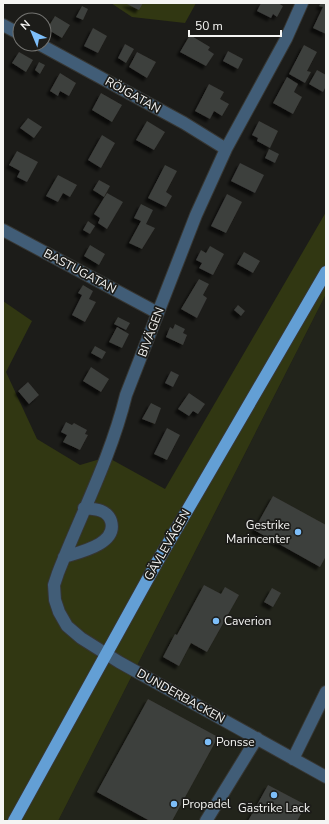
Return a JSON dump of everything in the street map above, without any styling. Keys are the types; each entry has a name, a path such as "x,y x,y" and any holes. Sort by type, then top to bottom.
{"main road":[{"name":"GÄVLEVÄGEN","path":"14,821 105,654 326,272"}],"street":[{"name":"BIVÄGEN","path":"105,654 67,626 54,600 54,585 64,557 103,464 120,418 126,395 196,215 226,149 286,39 302,3"},
{"path":"3,24 12,29"},
{"name":"RÖJGATAN","path":"52,51 184,123 226,149"},
{"name":"BASTUGATAN","path":"3,230 158,313"},
{"path":"64,557 94,546 105,539 111,532 112,526 110,518 106,513 99,510 84,508"},
{"name":"DUNDERBACKEN","path":"105,654 326,777"},
{"path":"293,760 326,692"},
{"path":"206,821 257,738"}],"shaded area":[{"path":"326,294 326,821 58,821"}],"green space":[{"path":"111,3 196,3 185,23 132,17"},
{"path":"326,212 326,294 58,821 3,821 3,301 32,321 6,372 37,439 80,465 107,457 165,489"}],"building":[{"path":"125,3 143,3 139,10"},
{"path":"261,3 278,3 283,6 277,17 273,14 271,18 257,11"},
{"path":"321,3 326,3 326,34 313,28 323,7 319,6"},
{"path":"82,6 88,9 83,20 76,17"},
{"path":"55,16 70,25 62,38 52,32 52,21"},
{"path":"93,28 107,36 98,53 84,46"},
{"path":"190,35 210,47 208,50 214,54 206,66 180,52"},
{"path":"125,44 134,49 126,63 118,58"},
{"path":"304,45 317,52 307,71 311,72 305,83 289,74"},
{"path":"228,51 243,59 238,69 223,61"},
{"path":"19,52 33,60 26,72 12,63"},
{"path":"137,52 156,62 147,78 129,67"},
{"path":"39,62 45,65 40,74 35,70"},
{"path":"317,70 326,75 326,86 323,92 309,84"},
{"path":"60,73 76,83 69,96 60,91 58,96 50,91"},
{"path":"287,77 298,84 294,92 302,97 293,114 273,103"},
{"path":"209,84 224,92 220,99 229,104 222,116 214,111 210,119 195,111"},
{"path":"101,93 122,105 112,122 92,110"},
{"path":"28,118 42,127 34,138 20,128"},
{"path":"147,121 165,132 154,150 136,140"},
{"path":"259,121 278,131 270,148 257,141 258,138 252,135"},
{"path":"102,135 115,143 101,168 88,160"},
{"path":"269,149 279,154 275,163 265,158"},
{"path":"17,151 38,162 27,182 17,177 20,171 9,165"},
{"path":"240,163 264,175 255,193 231,181"},
{"path":"165,165 177,171 166,192 172,196 166,207 148,198"},
{"path":"58,175 77,185 70,197 63,193 58,202 46,196"},
{"path":"99,180 110,186 104,197 93,190"},
{"path":"107,193 123,202 107,229 98,223 100,218 94,214"},
{"path":"227,194 242,202 226,233 211,226"},
{"path":"141,204 153,210 146,224 155,228 142,249 129,243 141,221 134,218"},
{"path":"88,221 95,226 90,234 83,230"},
{"path":"90,245 105,254 99,265 84,256"},
{"path":"210,246 224,254 213,275 199,268 202,263 196,260 201,250 206,253"},
{"path":"244,252 260,261 253,273 237,264"},
{"path":"199,279 209,284 203,295 207,298 197,318 181,309"},
{"path":"83,285 93,291 89,299 96,302 85,322 72,315 82,295 78,293"},
{"path":"238,305 245,311 241,316 234,310"},
{"path":"118,317 130,323 126,330 114,324"},
{"path":"175,324 185,329 183,333 187,335 183,345 166,337 170,327 173,329"},
{"path":"117,327 129,334 122,348 109,342"},
{"path":"95,346 106,352 102,359 91,353"},
{"path":"91,367 109,379 101,392 83,381"},
{"path":"171,371 179,375 173,387 165,383"},
{"path":"28,382 39,395 29,404 18,391"},
{"path":"189,393 205,404 198,414 193,411 189,416 178,409"},
{"path":"151,403 161,408 155,424 142,419"},
{"path":"66,422 72,425 74,423 87,430 85,434 88,435 80,450 63,442 67,435 61,432"},
{"path":"167,428 180,435 167,460 154,454"},
{"path":"273,496 326,525 326,556 320,567 254,530"},
{"path":"204,585 221,594 225,587 239,595 207,652 191,643 179,666 163,657 175,634 177,635"},
{"path":"272,588 281,593 273,607 264,602"},
{"path":"148,699 218,737 172,821 150,821 97,792"},
{"name":"Gästrike Lack","path":"268,785 306,805 297,821 248,821"}],"place":[{"name":"Gestrike Marincenter","path":"298,532"},
{"name":"Caverion","path":"216,621"},
{"name":"Ponsse","path":"208,742"},
{"name":"Gästrike Lack","path":"274,795"},
{"name":"Propadel","path":"174,804"}]}
